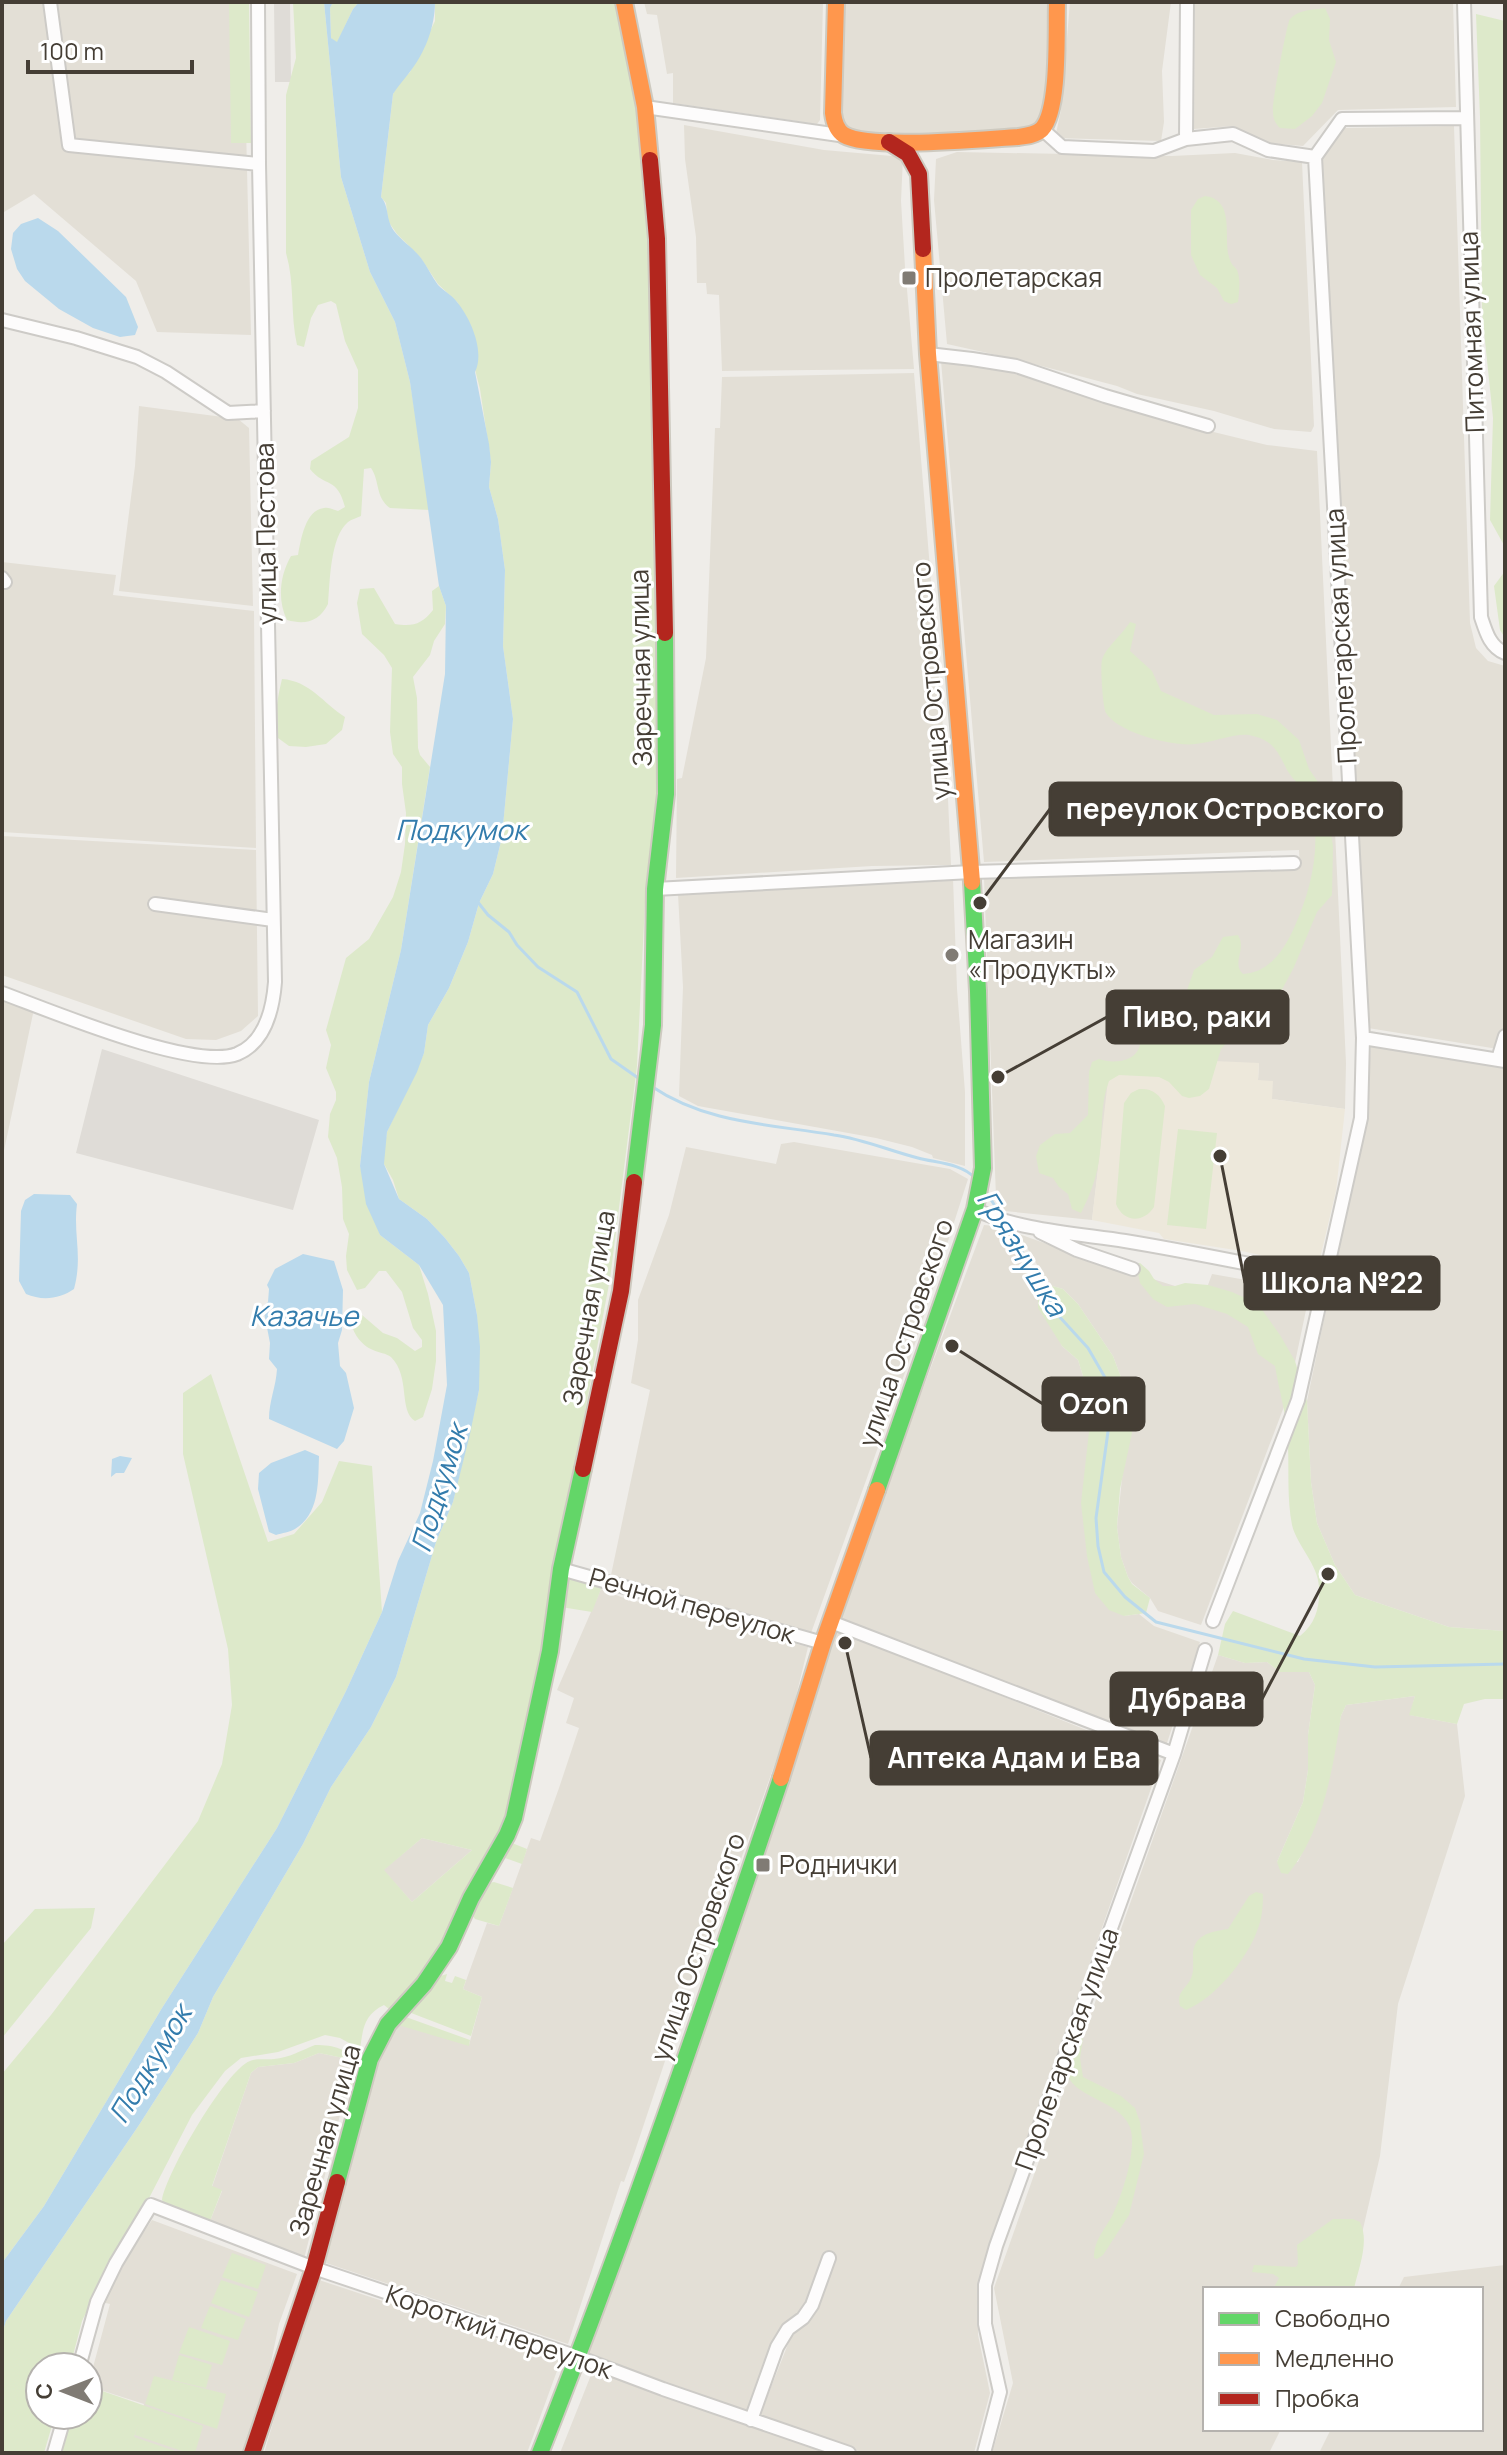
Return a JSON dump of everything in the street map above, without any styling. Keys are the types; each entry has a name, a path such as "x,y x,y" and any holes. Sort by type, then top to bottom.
{"street":[{"path":"50,2 69,145 259,164"},
{"name":"улица Пестова","path":"2,993 143,1043 196,1055 219,1056 238,1053 257,1039 273,1004 258,2"},
{"name":"Заречная улица","path":"252,2453 314,2268 374,2049 388,2024 443,1958 514,1818 550,1651 561,1569 621,1291 653,1025 655,889 666,794 667,676 657,239 645,107 624,2"},
{"path":"836,2 833,113 838,130 846,136"},
{"path":"645,107 889,142 1036,134 1051,111 1057,2"},
{"path":"1186,139 1187,2"},
{"name":"Питомная улица","path":"1464,2 1481,617 1488,638 1499,651 1505,653"},
{"path":"817,132 824,129 833,113"},
{"path":"1042,129 1062,147 1154,151 1186,139 1233,134 1268,150 1315,157 1342,119 1467,118"},
{"path":"919,174 932,151 951,139"},
{"path":"889,142 911,155 919,174"},
{"name":"Пролетарская улица","path":"1213,1621 1298,1400 1361,1118 1363,1038 1315,157"},
{"name":"улица Островского","path":"540,2453 578,2357 731,1926 823,1643 976,1204 983,1168 971,872 928,354 919,174"},
{"path":"2,320 137,357 166,372 228,413 264,411"},
{"path":"928,354 1016,366 1208,426"},
{"path":"655,889 971,872 1294,863"},
{"path":"155,904 273,920"},
{"path":"1363,1038 1502,1060 1505,1036"},
{"path":"976,1204 992,1217 1026,1225 1325,1279"},
{"path":"1026,1225 1077,1250 1133,1269"},
{"name":"Речной переулок","path":"561,1569 823,1643"},
{"name":"Речной переулок","path":"831,1622 1174,1754"},
{"name":"Пролетарская улица","path":"984,2453 1000,2392 985,2324 985,2285 992,2259 1174,1754 1205,1650"},
{"name":"Короткий переулок","path":"83,2351 97,2302 151,2205 314,2268 849,2453"},
{"path":"751,2420 777,2347 788,2329 803,2318 812,2305 829,2258"},
{"path":"54,2453 60,2431"}],"shaded area":[{"path":"2,2 243,2 251,335 157,332 136,281 34,194 4,212 2,231"},
{"path":"274,2 290,2 291,82 275,82"},
{"path":"644,2 823,2 820,120 817,124 673,103 673,73 667,74 657,15 647,14"},
{"path":"841,2 1049,2 1045,107 1040,123 1029,130 889,136 851,131 842,126"},
{"path":"1070,2 1171,2 1162,71 1164,122 1161,141 1055,138 1061,110"},
{"path":"1195,2 1453,2 1456,107 1338,110 1303,146 1268,143 1233,126 1194,129"},
{"path":"684,125 824,150 903,157 901,201 914,369 722,371 719,295 707,294 706,283 697,283 696,237 685,159"},
{"path":"1454,126 1470,623 1476,648 1488,661 1505,666 1505,1022 1498,1049 1368,1028 1321,158 1345,128"},
{"path":"957,152 1172,156 1235,153 1302,162 1314,426 1311,432 1274,429 1019,360 947,344 934,200 936,159"},
{"path":"941,361 989,366 1193,427 1267,445 1317,451 1346,1063 1345,1109 1272,1099 1258,1080 1259,1064 1110,1071 1092,1220 1005,1211 996,1197 984,878 1300,867 1299,850 984,862"},
{"path":"914,373 947,777 951,865 872,866 676,878 677,779 682,778 706,658 715,428 720,428 722,377"},
{"path":"139,406 238,419 249,428 253,606 119,591 135,466"},
{"path":"2,562 116,575 113,595 254,611 256,848 2,832"},
{"path":"2,836 256,850 258,1016 241,1031 216,1040 186,1039 2,975"},
{"path":"953,878 965,1092 965,1166 876,1138 698,1106 679,1096 683,987 678,894"},
{"path":"2,997 34,1009 2,1160"},
{"path":"1371,1045 1505,1064 1505,1631 1449,1627 1355,1595 1335,1565 1317,1523 1311,1482 1307,1401 1366,1118"},
{"path":"102,1049 319,1120 293,1210 76,1153"},
{"path":"1192,1060 1259,1063 1258,1080 1273,1081 1272,1099 1345,1109 1336,1191 1318,1265 1314,1267 1242,1251 1164,1239 1159,1233 1092,1220 1109,1071"},
{"path":"794,1142 950,1169 968,1179 912,1353 811,1633 611,1575 650,1390 631,1383 638,1340 638,1300 669,1215 686,1147 776,1164 781,1144"},
{"path":"984,1225 1005,1227 1042,1288 1038,1294 1062,1346 1078,1360 1092,1405 1092,1427 1124,1616 1139,1614 1154,1626 1200,1642 1166,1746 837,1619"},
{"path":"1019,1234 1175,1286 1208,1285 1212,1274 1310,1291 1288,1396 1201,1625 1158,1611 1150,1598 1128,1577 1121,1557 1117,1527 1130,1401 1113,1356 1078,1304 1063,1289 1049,1285"},
{"path":"601,1589 808,1647 790,1721 707,1955 699,1960 690,1984 680,1982 670,2014 685,2019 665,2061 624,2182 621,2181 568,2344 323,2262 377,2067 397,2024 469,2045 482,1997 463,1989 487,1923 499,1926 531,1838 540,1841 559,1788 579,1728 566,1723 574,1698 557,1690"},
{"path":"835,1629 1161,1760 983,2266 978,2285 978,2335 990,2393 974,2453 864,2453 759,2418 790,2339 808,2317 807,2304 774,2342 751,2415 584,2353"},
{"path":"1218,1655 1245,1663 1267,1662 1280,1672 1309,1672 1315,1685 1303,1802 1277,1862 1298,1862 1326,1788 1346,1705 1415,1696 1410,1715 1457,1724 1465,1796 1398,2004 1380,2156 1349,2287 1203,2287 1203,2431 1280,2431 1269,2453 992,2453 1013,2383 994,2288"},
{"path":"422,1838 472,1850 412,1902 383,1870"},
{"path":"319,2053 343,2058 352,2067 304,2259 239,2236 210,2221 222,2191 212,2187 251,2073 258,2067 294,2063"},
{"path":"152,2220 297,2274 279,2324 263,2400 245,2453 128,2453 144,2404 104,2391 104,2351 97,2351 110,2304 101,2302 116,2273"},
{"path":"1505,2265 1505,2453 1319,2453 1330,2431 1483,2431 1483,2287 1399,2287 1404,2277"},
{"path":"316,2279 561,2360 527,2453 264,2453"},
{"path":"593,2370 639,2388 830,2453 560,2453"}],"green space":[{"path":"229,2 249,2 251,143 231,143"},
{"path":"293,2 324,2 341,177 370,272 395,322 410,382 430,510 390,508 382,499 371,468 364,469 361,516 348,522 338,538 332,560 328,604 316,618 300,622 287,620 281,596 282,579 291,556 298,555 305,527 312,514 324,508 338,511 345,507 334,486 310,469 311,461 349,437 358,408 358,370 345,341 336,304 331,301 318,305 311,318 304,347 297,345 286,253 286,95 296,58"},
{"path":"333,2 359,2 337,43 331,38 330,8"},
{"path":"435,2 619,2 641,105 652,252 661,628 659,789 646,882 637,1066 610,1279 551,1579 544,1652 509,1801 499,1840 452,1932 403,2001 389,2009 384,2005 368,2018 360,2049 340,2038 325,2035 278,2052 241,2058 225,2071 192,2115 99,2286 82,2321 74,2351 24,2351 24,2431 50,2431 44,2453 2,2453 2,2334 6,2321 198,2033 213,1997 303,1844 331,1787 371,1727 396,1677 436,1542 453,1502 479,1390 477,1315 469,1273 445,1238 427,1219 399,1199 384,1164 387,1132 424,1053 428,1025 449,988 468,942 479,903 493,874 502,837 513,719 503,646 505,570 498,519 489,487 491,462 480,389 458,303 397,234 388,221 386,203 381,197 393,94 410,72 435,21","holes":["422,1838 472,1850 412,1902 384,1870"]},
{"path":"1325,8 1330,19 1329,40 1336,62 1322,103 1312,116 1295,129 1280,128 1274,119 1273,105 1290,19 1302,12"},
{"path":"1476,14 1505,21 1505,547 1490,520 1493,418 1482,312"},
{"path":"1205,196 1215,199 1225,213 1228,252 1239,282 1238,302 1231,304 1224,301 1217,288 1200,275 1191,255 1191,210 1198,199"},
{"path":"1505,571 1505,638 1500,630 1494,586"},
{"path":"439,586 446,606 445,624 434,641 430,655 413,677 417,698 418,748 430,767 401,950 369,1082 360,1166 380,1235 419,1265 436,1331 432,1389 423,1417 415,1421 407,1409 397,1365 391,1357 362,1343 352,1327 355,1309 383,1333 397,1338 415,1351 422,1347 402,1292 386,1271 379,1271 365,1288 357,1290 347,1270 349,1234 343,1219 337,1158 328,1137 336,1092 326,1068 331,1045 326,1030 346,958 369,939 393,897 405,844 402,767 393,754 390,732 392,668 384,655 362,634 357,603 360,589 374,588 395,624 407,625 425,619 433,610 432,591"},
{"path":"1130,622 1136,624 1130,651 1152,671 1161,691 1214,715 1257,714 1277,720 1299,740 1327,810 1333,846 1332,895 1317,912 1277,999 1250,1033 1230,1039 1221,1049 1209,1089 1200,1096 1189,1098 1159,1077 1119,1075 1109,1081 1103,1107 1098,1168 1081,1213 1072,1209 1068,1194 1053,1178 1039,1173 1036,1156 1040,1145 1055,1134 1070,1133 1088,1115 1092,1062 1099,1059 1122,1061 1136,1053 1147,1022 1182,1005 1194,970 1212,957 1223,937 1238,935 1241,946 1238,965 1243,974 1268,965 1285,944 1300,914 1310,883 1315,851 1314,820 1309,799 1269,743 1243,735 1195,744 1174,743 1122,727 1106,713 1102,660"},
{"path":"282,679 308,688 345,717 342,730 326,744 306,747 289,746 278,738 277,708"},
{"path":"1139,1089 1155,1093 1165,1106 1154,1207 1144,1216 1134,1219 1123,1214 1116,1204 1124,1103 1131,1093"},
{"path":"1178,1129 1217,1133 1206,1229 1167,1225"},
{"path":"1140,1263 1163,1286 1185,1283 1208,1285 1258,1304 1280,1335 1295,1361 1307,1401 1311,1482 1317,1523 1335,1565 1355,1595 1449,1627 1505,1631 1505,1699 1485,1699 1464,1704 1457,1724 1409,1715 1415,1696 1346,1705 1341,1716 1325,1799 1310,1839 1288,1874 1281,1873 1277,1862 1303,1802 1315,1685 1309,1672 1280,1672 1267,1662 1245,1663 1218,1655 1225,1624 1233,1611 1300,1636 1310,1626 1318,1608 1318,1579 1292,1525 1288,1435 1275,1366 1258,1354 1248,1327 1227,1314 1195,1304 1167,1307 1153,1299 1140,1283 1136,1264"},
{"path":"1049,1285 1063,1289 1078,1304 1113,1356 1130,1401 1132,1433 1120,1489 1117,1527 1121,1557 1128,1577 1150,1598 1146,1613 1124,1616 1109,1610 1095,1593 1081,1503 1092,1405 1078,1360 1062,1346 1038,1308 1038,1294"},
{"path":"211,1374 268,1542 294,1534 322,1502 339,1461 372,1466 382,1612 277,1828 162,2008 44,2206 2,2263 2,2074 51,2015 198,1821 222,1764 232,1705 228,1649 183,1454 183,1393"},
{"path":"573,1579 599,1585 601,1589 592,1612 561,1607 566,1581"},
{"path":"512,1843 527,1849 522,1864 505,1858"},
{"path":"489,1883 513,1888 499,1926 473,1916"},
{"path":"1256,1892 1263,1894 1262,1913 1246,1954 1218,1988 1186,2010 1180,2006 1179,1997 1192,1976 1195,1944 1208,1933 1228,1929 1249,1896"},
{"path":"95,1908 91,1928 2,2038 2,1945 35,1909"},
{"path":"447,1974 445,1981 452,1983 455,1976 466,1980 463,1989 482,1997 471,2036 406,2011 437,1977"},
{"path":"403,2016 470,2040 469,2046 398,2025 382,2052 387,2033"},
{"path":"1080,2036 1083,2039 1080,2058 1083,2077 1121,2096 1135,2108 1144,2154 1129,2215 1103,2255 1097,2259 1094,2258 1096,2245 1125,2183 1132,2134 1124,2117 1080,2090 1068,2076 1070,2055"},
{"path":"315,2045 340,2049 360,2063 355,2084 349,2085 352,2067 343,2058 319,2053 294,2063 258,2067 251,2073 212,2186 222,2190 210,2221 183,2215 165,2205 162,2200 166,2187 185,2147 239,2068 253,2060 285,2057"},
{"path":"1333,2219 1360,2222 1364,2238 1354,2287 1274,2287 1279,2278 1273,2274 1252,2272 1254,2265 1296,2267 1297,2245"},
{"path":"232,2253 266,2265 258,2289 222,2277"},
{"path":"221,2280 258,2292 249,2317 211,2303"},
{"path":"210,2306 246,2319 238,2340 201,2328"},
{"path":"189,2327 230,2341 222,2365 179,2353"},
{"path":"179,2355 212,2365 206,2388 172,2380"},
{"path":"154,2376 226,2394 217,2429 145,2404"},
{"path":"104,2392 203,2426 195,2453 135,2435 138,2424 134,2437 181,2453 58,2453 66,2431 104,2431"}],"water":[{"name":"Подкумок","path":"324,2 333,2 330,8 331,38 337,42 359,2 435,2 431,30 424,48 393,94 381,197 394,231 421,258 438,285 457,302 475,336 478,364 475,372 491,462 489,487 498,519 505,570 503,646 513,719 502,837 493,874 479,903 468,942 449,988 428,1025 424,1053 417,1072 387,1132 384,1164 399,1199 427,1219 445,1238 469,1273 480,1347 479,1390 453,1502 436,1542 396,1677 371,1727 331,1787 303,1844 213,1997 198,2033 6,2321 2,2334 2,2263 44,2206 162,2008 277,1828 346,1691 382,1612 398,1561 420,1513 447,1385 443,1305 419,1265 380,1235 366,1204 360,1166 369,1082 401,950 445,674 446,606 439,586 410,382 395,322 370,272 341,177"},
{"path":"38,218 58,231 126,297 138,327 135,335 120,337 93,328 59,309 25,281 17,269 11,249 13,233 21,224"},
{"path":"34,1194 70,1195 77,1204 77,1277 74,1289 57,1297 38,1298 26,1294 19,1281 21,1211 25,1200"},
{"name":"Казачье","path":"303,1254 334,1261 343,1290 342,1330 338,1343 340,1366 346,1373 354,1408 344,1441 337,1449 269,1419 277,1369 269,1359 270,1343 263,1307 268,1302 267,1285 275,1269"},
{"path":"305,1450 319,1456 318,1486 313,1506 303,1523 276,1535 269,1532 258,1489 259,1473 271,1463"},
{"path":"120,1456 132,1458 124,1473 111,1477 112,1459"}],"waterway":[{"name":"Грязнушка","path":"477,901 488,915 509,932 538,967 577,992 611,1059 641,1080"},
{"name":"Грязнушка","path":"651,1086 672,1099 717,1115 855,1139 956,1166 975,1178"},
{"name":"Грязнушка","path":"985,1190 1000,1214"},
{"name":"Грязнушка","path":"1008,1227 1057,1314 1088,1348 1107,1381 1111,1410 1096,1518 1098,1546 1104,1572 1125,1597 1156,1622 1304,1659 1375,1667 1505,1664"}],"traffic: fast":[{"path":"634,1182 653,1025 655,889 666,794 665,633"},
{"path":"877,1490 975,1209 983,1168 972,882"},
{"path":"337,2182 370,2059 388,2024 424,1984 449,1947 471,1898 514,1818 550,1651 561,1569 583,1469"},
{"path":"540,2453 635,2201 781,1778"}],"traffic: slow":[{"path":"624,2 645,107 650,160"},
{"path":"836,2 833,113 836,125 844,135 858,139 901,143 1018,137 1042,129 1052,105 1057,2"},
{"path":"923,249 928,354 972,882"},
{"path":"781,1778 823,1643 877,1490"}],"traffic: jam":[{"path":"889,142 908,154 919,174 923,249"},
{"path":"650,160 657,239 665,633"},
{"path":"583,1469 621,1291 634,1182"},
{"path":"252,2453 314,2268 337,2182"}],"place":[{"name":"Пролетарская","path":"909,278"},
{"name":"переулок Островского","path":"980,903"},
{"name":"Магазин «Продукты»","path":"952,955"},
{"name":"Пиво, раки","path":"998,1077"},
{"name":"Школа №22","path":"1220,1156"},
{"name":"Ozon","path":"952,1346"},
{"name":"Дубрава","path":"1328,1574"},
{"name":"Аптека Адам и Ева","path":"845,1643"},
{"name":"Роднички","path":"763,1865"}]}
